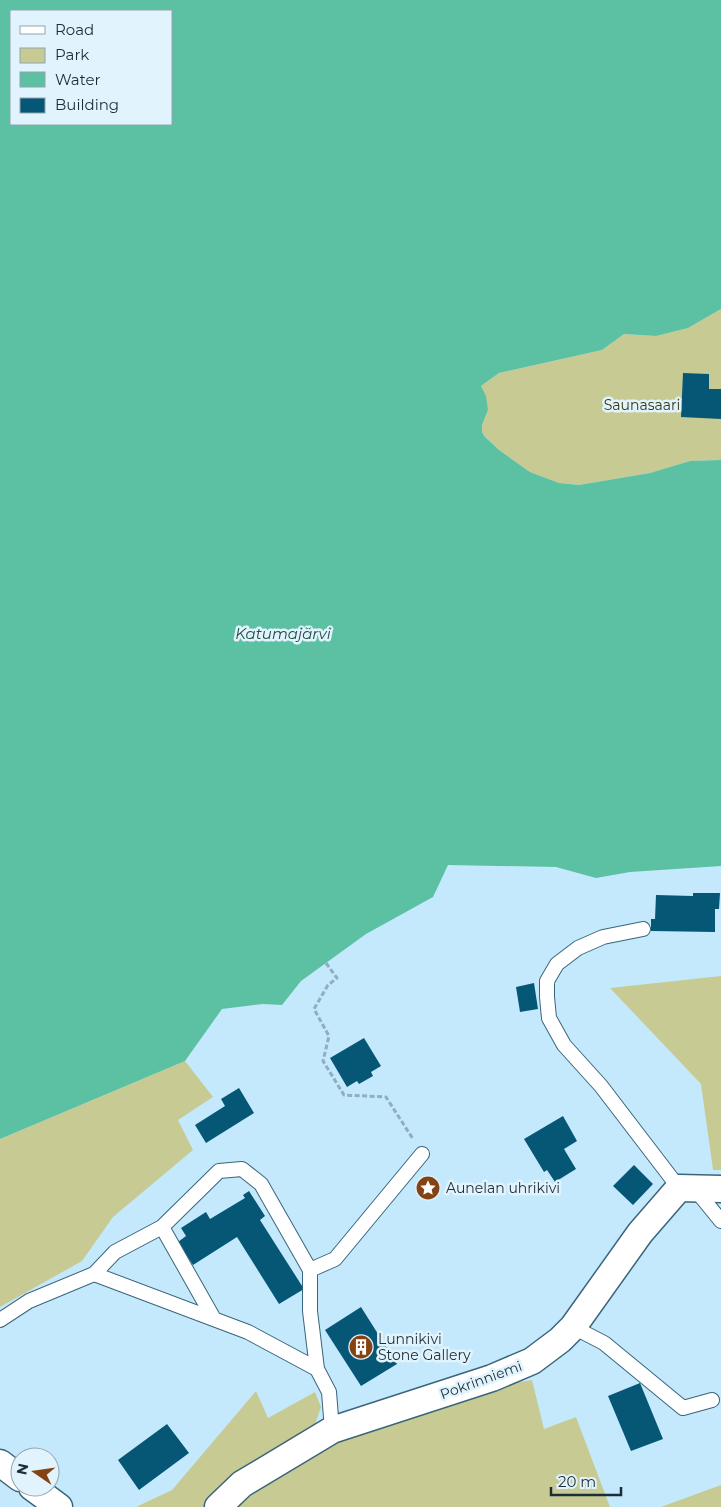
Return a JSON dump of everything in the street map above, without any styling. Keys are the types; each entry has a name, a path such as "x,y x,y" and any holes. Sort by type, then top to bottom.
{"street":[{"path":"687,1188 721,1188"},
{"name":"Pokrinniemi","path":"218,1507 242,1484 332,1430 500,1375 532,1361 560,1340 573,1327 640,1233 687,1188"},
{"path":"46,1497 59,1507"}],"lane":[{"path":"643,929 603,937 578,948 557,964 547,981 548,1018 564,1045 687,1188 721,1221"},
{"path":"310,1270 335,1259 422,1154"},
{"path":"0,1320 29,1301 94,1274 115,1252 162,1228 219,1171 242,1169 261,1184 310,1270 310,1311 317,1369 329,1392 332,1430"},
{"path":"162,1228 214,1319"},
{"path":"94,1274 248,1332 317,1369"},
{"path":"573,1327 604,1343 683,1408 712,1400"}],"path":[{"path":"326,963 337,978 328,985 314,1009 329,1036 323,1061 344,1095 386,1098 422,1154"}],"green space":[{"name":"Saunasaari","path":"721,309 721,460 690,461 650,473 579,485 559,483 530,472 499,450 482,432 482,425 488,410 481,386 499,373 602,350 624,334 656,336 688,328"},
{"path":"721,976 721,1170 713,1170 701,1084 610,988"},
{"path":"185,1061 213,1097 178,1120 193,1150 113,1217 82,1261 0,1307 0,1139"},
{"path":"532,1380 544,1429 576,1417 610,1507 238,1507 252,1495 341,1438 501,1385"},
{"path":"256,1391 268,1418 315,1392 321,1407 313,1431 266,1457 203,1507 136,1507 172,1490"},
{"path":"721,1485 721,1507 661,1507"}],"water":[{"name":"Katumajärvi","path":"0,0 721,0 721,309 688,328 656,336 624,334 602,350 499,373 481,386 486,396 488,410 482,425 482,432 485,437 499,450 530,472 559,483 579,485 650,473 690,461 721,460 721,866 630,872 596,878 556,867 448,865 433,897 366,934 301,981 282,1005 263,1004 222,1009 185,1061 0,1139"}],"building":[{"path":"683,373 709,374 709,389 721,389 721,419 681,417"},
{"path":"693,893 720,893 719,909 715,909 715,932 651,931 651,919 655,919 656,895 693,896"},
{"path":"534,983 538,1009 520,1012 516,987"},
{"path":"364,1038 381,1066 371,1072 373,1076 359,1084 357,1081 347,1087 330,1058"},
{"path":"239,1088 254,1113 206,1143 195,1125 225,1106 221,1099"},
{"path":"563,1116 577,1141 564,1149 576,1169 555,1182 547,1170 544,1172 524,1139"},
{"path":"634,1165 653,1184 633,1205 613,1186"},
{"path":"249,1191 265,1216 260,1220 304,1289 279,1304 237,1237 193,1265 178,1242 186,1236 181,1228 206,1212 210,1219 245,1198 243,1195"},
{"name":"Lunnikivi Stone Gallery","path":"361,1307 397,1364 361,1386 325,1330"},
{"path":"640,1383 663,1439 631,1451 608,1396"},
{"path":"167,1424 189,1453 139,1490 118,1460"}],"place":[{"name":"Aunelan uhrikivi","path":"428,1188"},
{"name":"Lunnikivi Stone Gallery","path":"361,1347"}]}
